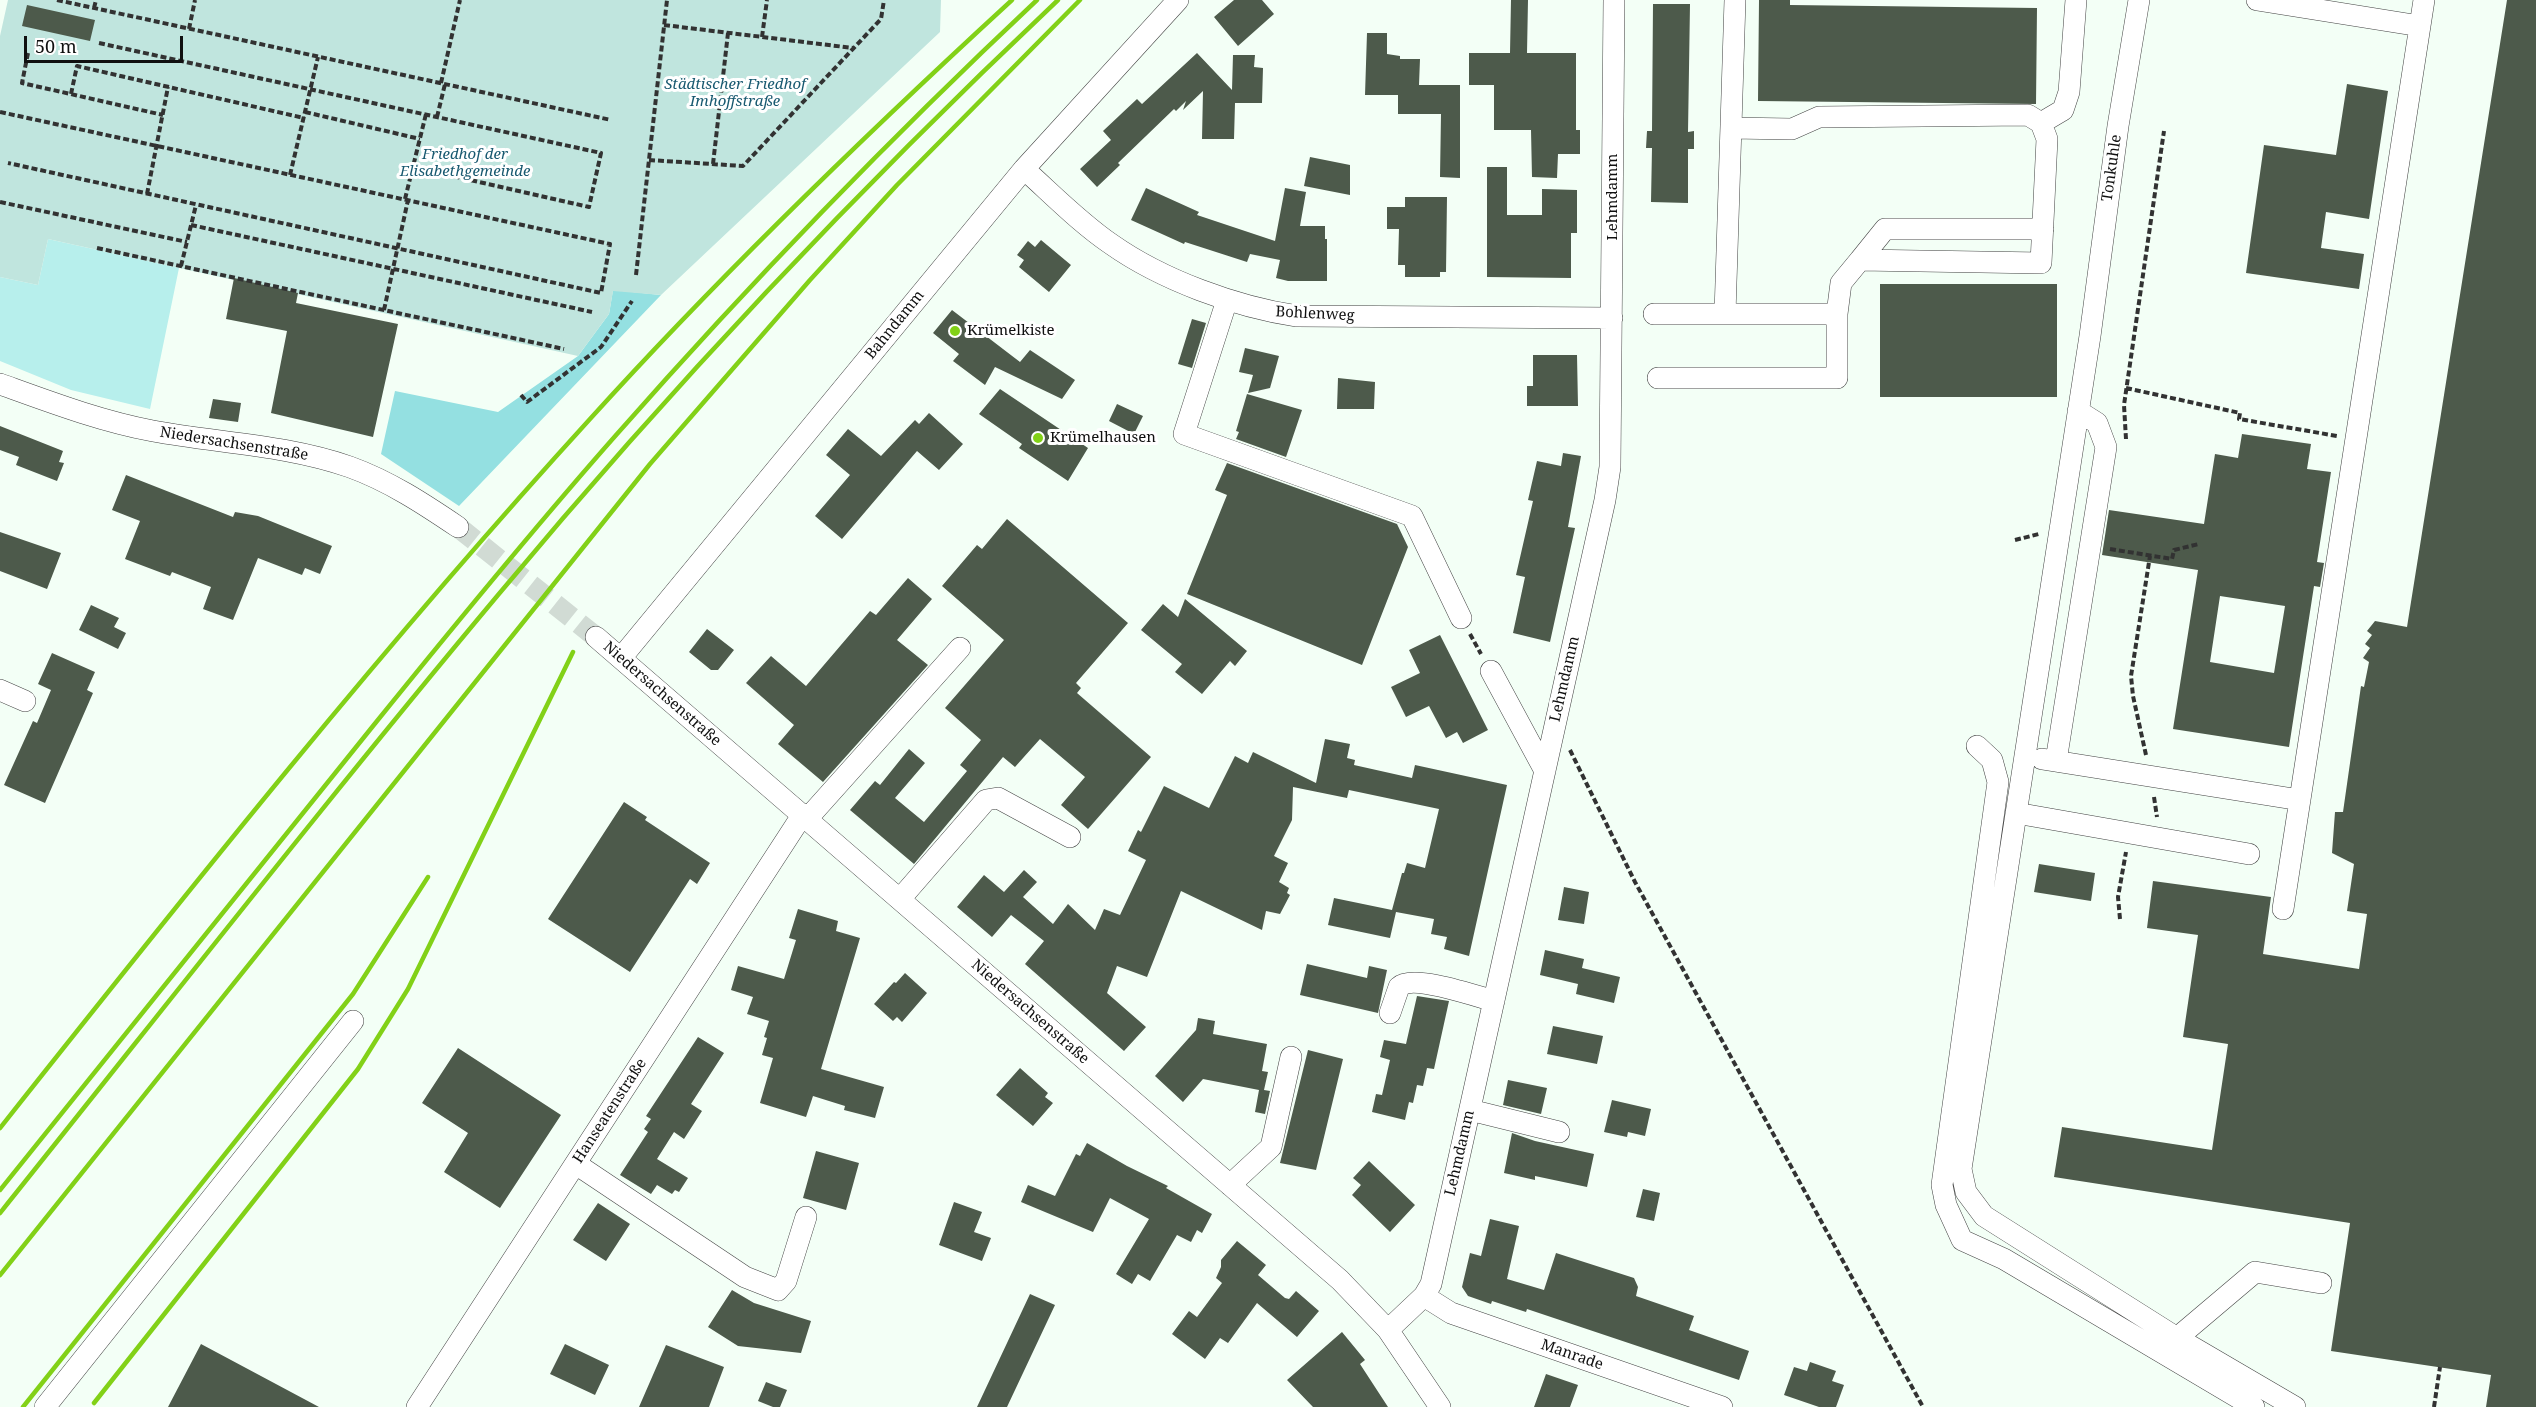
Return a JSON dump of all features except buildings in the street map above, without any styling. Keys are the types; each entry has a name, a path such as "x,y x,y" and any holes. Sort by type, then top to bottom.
{"street":[{"name":"Bahndamm","path":"621,658 1024,169 1178,0"},
{"name":"Lehmdamm","path":"1388,1330 1424,1296 1431,1284 1610,467 1614,0"},
{"path":"1725,314 1735,0"},
{"path":"2041,123 2062,110 2069,92 2076,0"},
{"name":"Tonkuhle","path":"2139,0 2118,126 2090,336 1961,1169 1966,1192 1984,1216 2177,1338 2295,1407"},
{"path":"2258,0 2420,26"},
{"path":"2283,909 2424,0"},
{"path":"1731,128 1792,129 1819,117 2028,115 2041,123 2046,139 2042,263 1860,261"},
{"name":"Bohlenweg","path":"1024,169 1077,217 1111,244 1143,264 1227,300 1270,312 1297,316 1612,318"},
{"path":"1658,378 1837,378 1837,314 1841,283 1885,229 2043,229"},
{"path":"1227,300 1184,434 1412,516 1461,618"},
{"path":"1654,314 1837,314"},
{"name":"Niedersachsenstraße","path":"0,384 102,419 152,431 308,455 351,467 390,485 458,527"},
{"path":"2056,761 2106,447 2097,423 2078,411"},
{"name":"Niedersachsenstraße","path":"596,637 1340,1280 1388,1330 1440,1407"},
{"name":"Hanseatenstraße","path":"417,1407 805,817 960,648"},
{"path":"1491,671 1545,771"},
{"path":"0,690 25,701"},
{"path":"1977,746 1992,760 1998,782 1942,1185 1946,1205 1962,1240 2004,1259 2254,1407"},
{"path":"2025,757 2300,800"},
{"path":"900,899 986,800 998,798 1070,837"},
{"path":"2016,813 2249,854"},
{"path":"1390,1013 1399,987 1407,982 1421,983 1494,1001"},
{"path":"45,1407 353,1021"},
{"path":"1230,1185 1271,1147 1291,1057"},
{"path":"1470,1110 1558,1132"},
{"path":"576,1164 745,1277 778,1290 786,1281 806,1217"},
{"path":"2177,1338 2255,1272 2321,1283"},
{"name":"Manrade","path":"1424,1296 1451,1313 1722,1407"}],"path":[{"path":"57,0 611,120"},
{"path":"94,8 96,0"},
{"path":"189,29 195,0"},
{"path":"437,117 460,0"},
{"path":"636,275 667,0"},
{"path":"762,37 767,0"},
{"path":"649,160 743,166 881,19 884,0"},
{"path":"664,25 854,48"},
{"path":"713,164 728,33"},
{"path":"99,43 601,153 590,207 413,167"},
{"path":"28,53 22,83 163,115"},
{"path":"290,175 318,57"},
{"path":"71,94 77,66 420,140"},
{"path":"147,194 168,87"},
{"path":"0,112 610,244 600,293 8,163"},
{"path":"384,310 426,114"},
{"path":"2126,441 2124,405 2126,388 2164,131"},
{"path":"0,202 187,242"},
{"path":"181,266 196,205"},
{"path":"191,225 592,312"},
{"path":"97,248 564,349"},
{"path":"521,395 527,402 590,357 601,347 632,301"},
{"path":"2126,388 2240,413 2239,419 2356,439"},
{"path":"2150,556 2132,676 2133,696 2151,776 2160,838"},
{"path":"1461,618 1491,671"},
{"path":"1556,720 1635,882 1923,1407"},
{"path":"2120,919 2118,897 2130,833"},
{"path":"2434,1407 2440,1367"}],"shaded area":[{"path":"48,239 179,268 150,409 71,390 0,361 0,277 38,285"},
{"path":"613,290 661,295 459,506 381,454 395,391 498,412 578,356 609,314"}],"green space":[{"name":"Friedhof der Elisabethgemeinde","path":"8,0 941,0 940,32 661,295 613,291 609,314 578,356 48,239 38,285 0,277 0,36"}],"tunnel":[{"path":"458,527 596,637"}],"railway":[{"path":"0,1128 289,768 437,592 590,419 743,257 903,101 1012,0"},
{"path":"0,1190 403,689 586,470 718,322 822,212 1037,0"},
{"path":"0,1213 372,748 498,595 631,440 699,364 840,215 911,142 1058,0"},
{"path":"0,1275 650,464 810,280 897,185 1080,0"},
{"path":"94,1403 358,1069 408,989 573,652"},
{"path":"23,1407 353,994 428,877"}],"place":[{"name":"Krümelkiste","path":"955,331"},
{"name":"Krümelhausen","path":"1038,438"}],"park label":[{"name":"Städtischer Friedhof Imhoffstraße","path":"735,94"}]}
